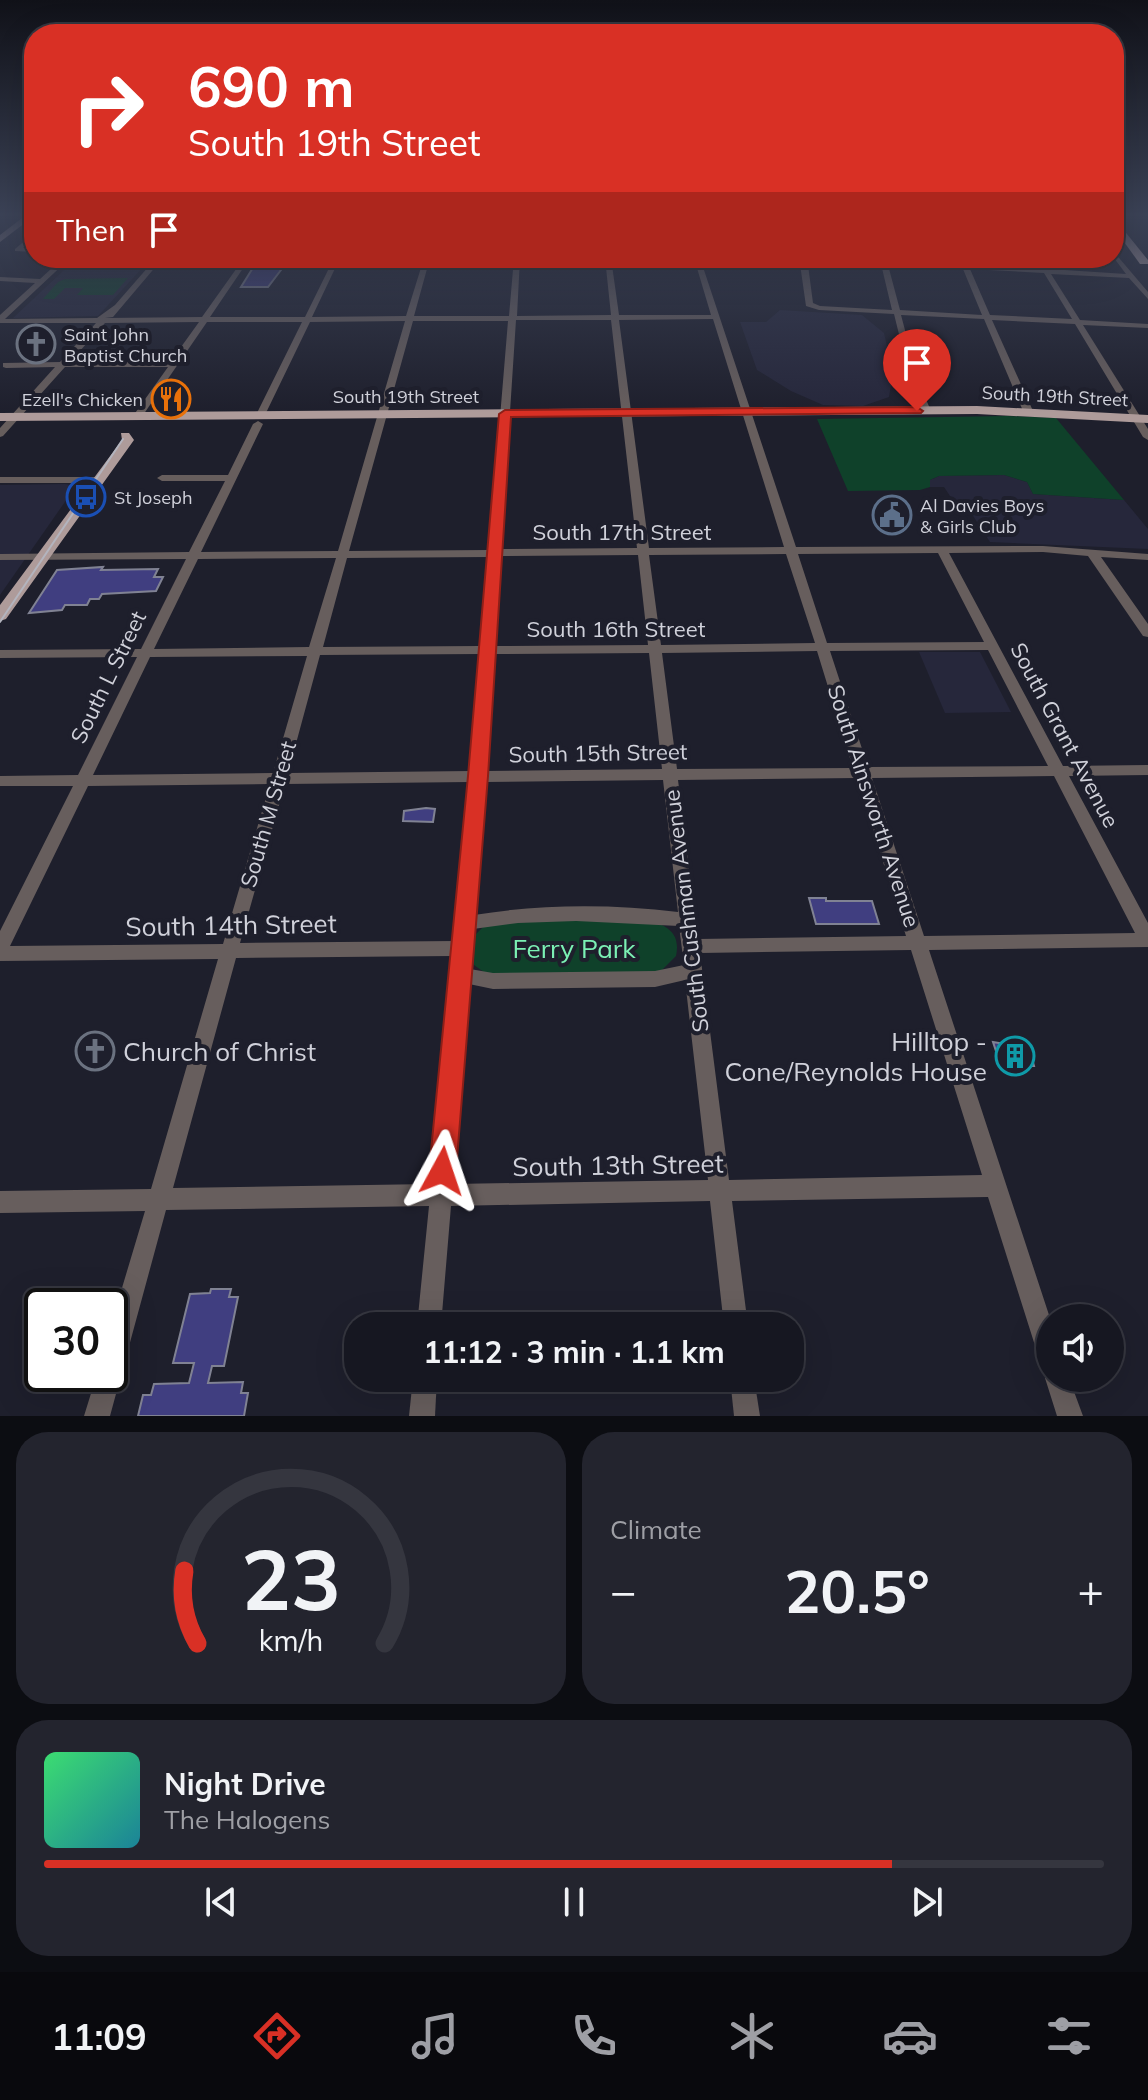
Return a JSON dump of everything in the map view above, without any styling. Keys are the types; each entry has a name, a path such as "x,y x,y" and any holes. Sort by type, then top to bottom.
{"main road":[{"name":"South 19th Street","path":"0,417 138,416 260,420 383,414 1028,411 1142,418"},
{"path":"0,616 62,526 79,510 93,480 128,440 125,436 138,416"}],"street":[{"path":"0,320 42,281"},
{"path":"0,434 138,281"},
{"path":"138,416 231,281"},
{"name":"South L Street","path":"0,952 326,281"},
{"name":"South M Street","path":"128,1305 421,281"},
{"path":"430,1312 466,923 515,281"},
{"name":"South Cushman Avenue","path":"611,281 734,1312"},
{"name":"South Ainsworth Avenue","path":"704,281 1036,1311"},
{"path":"805,281 806,299 813,306 1148,326"},
{"path":"889,281 915,383 926,411"},
{"path":"971,281 1028,411"},
{"path":"1052,281 1142,418 1148,437"},
{"path":"1135,281 1148,297"},
{"path":"0,320 716,317"},
{"path":"6,365 174,364"},
{"path":"162,478 230,478"},
{"path":"0,480 93,480"},
{"name":"South 17th Street","path":"0,557 1043,549 1148,557"},
{"name":"South Grant Avenue","path":"942,550 1148,940"},
{"path":"1092,553 1148,633"},
{"name":"South 16th Street","path":"0,654 993,646"},
{"name":"South 15th Street","path":"0,781 1148,770"},
{"path":"466,923 497,917 652,915 688,920"},
{"path":"692,946 1148,940"},
{"name":"South 14th Street","path":"0,952 463,948"},
{"path":"461,975 493,981 658,979 694,971"},
{"name":"South 13th Street","path":"0,1202 996,1186"},
{"name":"South M Street","path":"97,1416 104,1392"},
{"path":"422,1416 424,1392"},
{"path":"744,1392 747,1416"},
{"path":"1062,1392 1070,1416"}],"shaded area":[{"path":"52,281 130,281 98,316 13,318"},
{"path":"780,310 862,315 884,333 893,373 889,397 863,406 823,405 791,391 757,370 740,322 766,322"},
{"path":"1004,475 1027,482 1033,494 1124,500 1148,529 1148,549 990,542 966,505 956,505 944,487 930,487 930,480 939,476"},
{"path":"0,485 76,486 0,595"},
{"path":"919,652 980,652 1011,712 945,713"}],"green space":[{"path":"125,281 113,295 77,295 83,288 65,288 54,299 43,299 58,282"},
{"path":"1056,418 1124,500 1033,494 1027,482 1004,475 939,476 930,480 930,487 920,490 848,491 817,419"},
{"name":"Ferry Park","path":"638,917 668,928 676,939 676,956 659,973 488,975 474,965 470,954 476,934 486,924"}],"building":[{"path":"245,281 273,281 268,287 241,287"},
{"path":"103,567 101,570 158,569 154,577 163,577 156,591 102,594 99,599 90,599 87,605 65,605 62,610 29,613 57,570"},
{"path":"435,809 433,822 403,821 404,811"},
{"path":"809,898 872,901 879,924 816,924"},
{"name":"Hilltop - Cone/Reynolds House","path":"993,1042 1029,1048 1034,1066 1001,1066"},
{"path":"211,1289 231,1289 229,1297 238,1297 224,1366 212,1366 208,1383 243,1382 241,1393 248,1393 244,1416 138,1416 143,1395 151,1395 154,1384 189,1383 194,1363 173,1363 190,1294 210,1293"}],"tram line":[{"path":"0,622 123,439"}],"place":[{"name":"Saint John Baptist Church","path":"36,344"},
{"name":"Ezell's Chicken","path":"171,399"},
{"name":"St Joseph","path":"86,497"},
{"name":"Al Davies Boys & Girls Club","path":"892,515"},
{"name":"Church of Christ","path":"95,1051"},
{"name":"Hilltop - Cone/Reynolds House","path":"1015,1056"}],"route":[{"path":"442,1171 463,957 505,414 917,411"}]}
